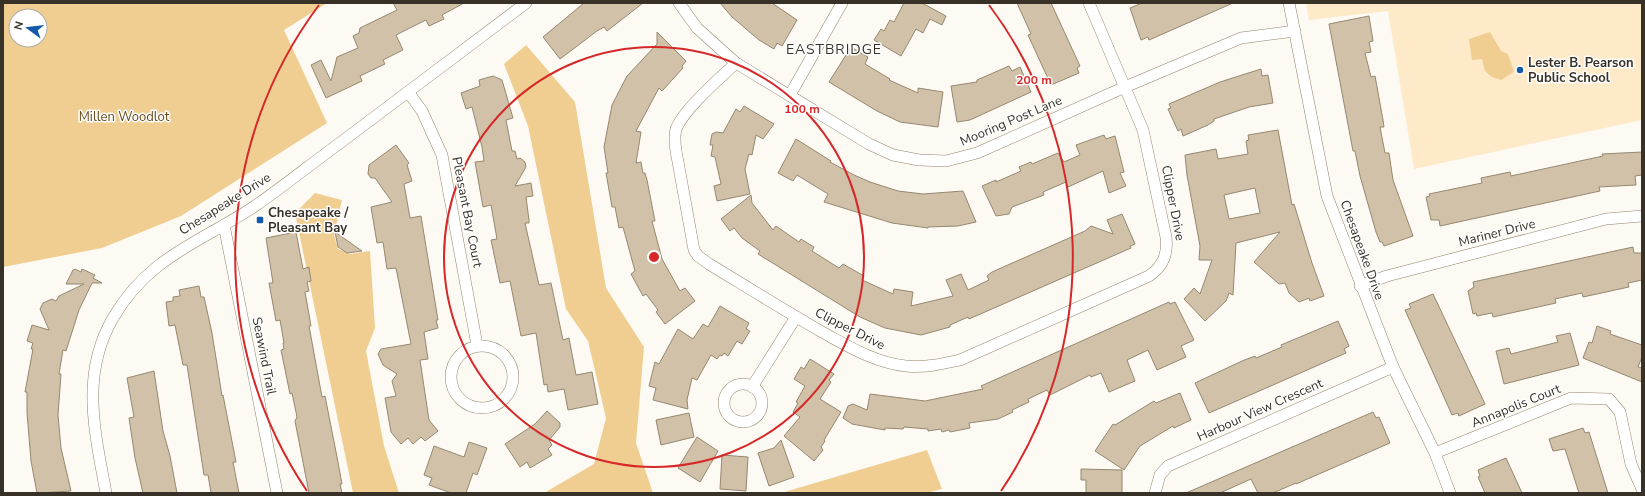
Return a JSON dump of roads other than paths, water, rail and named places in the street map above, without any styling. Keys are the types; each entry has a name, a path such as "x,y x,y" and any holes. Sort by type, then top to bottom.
{"street":[{"name":"Chesapeake Drive","path":"106,493 93,419 92,385 101,346 113,318 129,296 157,265 176,251 255,205 526,3"},
{"name":"Mooring Post Lane","path":"679,3 697,28 736,64 790,95 869,144 893,155 919,160 946,161 977,153 1240,38 1295,31"},
{"path":"790,95 842,3"},
{"name":"Clipper Drive","path":"736,64 685,114 676,130 674,140 691,242 698,256 796,317 872,358 906,366 943,364 960,360 1149,276 1158,270 1164,260 1168,249 1150,157 1143,130 1089,3"},
{"name":"Chesapeake Drive","path":"1289,3 1327,196 1360,286 1393,367 1436,453 1450,493"},
{"name":"Pleasant Bay Court","path":"408,92 422,111 442,155 477,345"},
{"name":"Mariner Drive","path":"1360,286 1387,276 1606,219 1642,216"},
{"name":"Seawind Trail","path":"224,224 277,493"},
{"path":"752,387 796,317"},
{"path":"477,345 488,345 503,352 510,361 513,374 512,385 502,401 492,407 473,407 462,401 455,393 450,378 452,366 458,355 467,348 477,345"},
{"name":"Harbour View Crescent","path":"1155,493 1160,475 1168,466 1393,367"},
{"name":"Annapolis Court","path":"1436,453 1571,398 1609,399 1620,412 1632,464 1642,489"}],"place":[{"name":"Lester B. Pearson Public School","path":"1520,70"},
{"name":"Chesapeake / Pleasant Bay","path":"260,220"}],"district":[{"name":"EASTBRIDGE","path":"834,49"}],"park label":[{"name":"Millen Woodlot","path":"124,117"}]}
